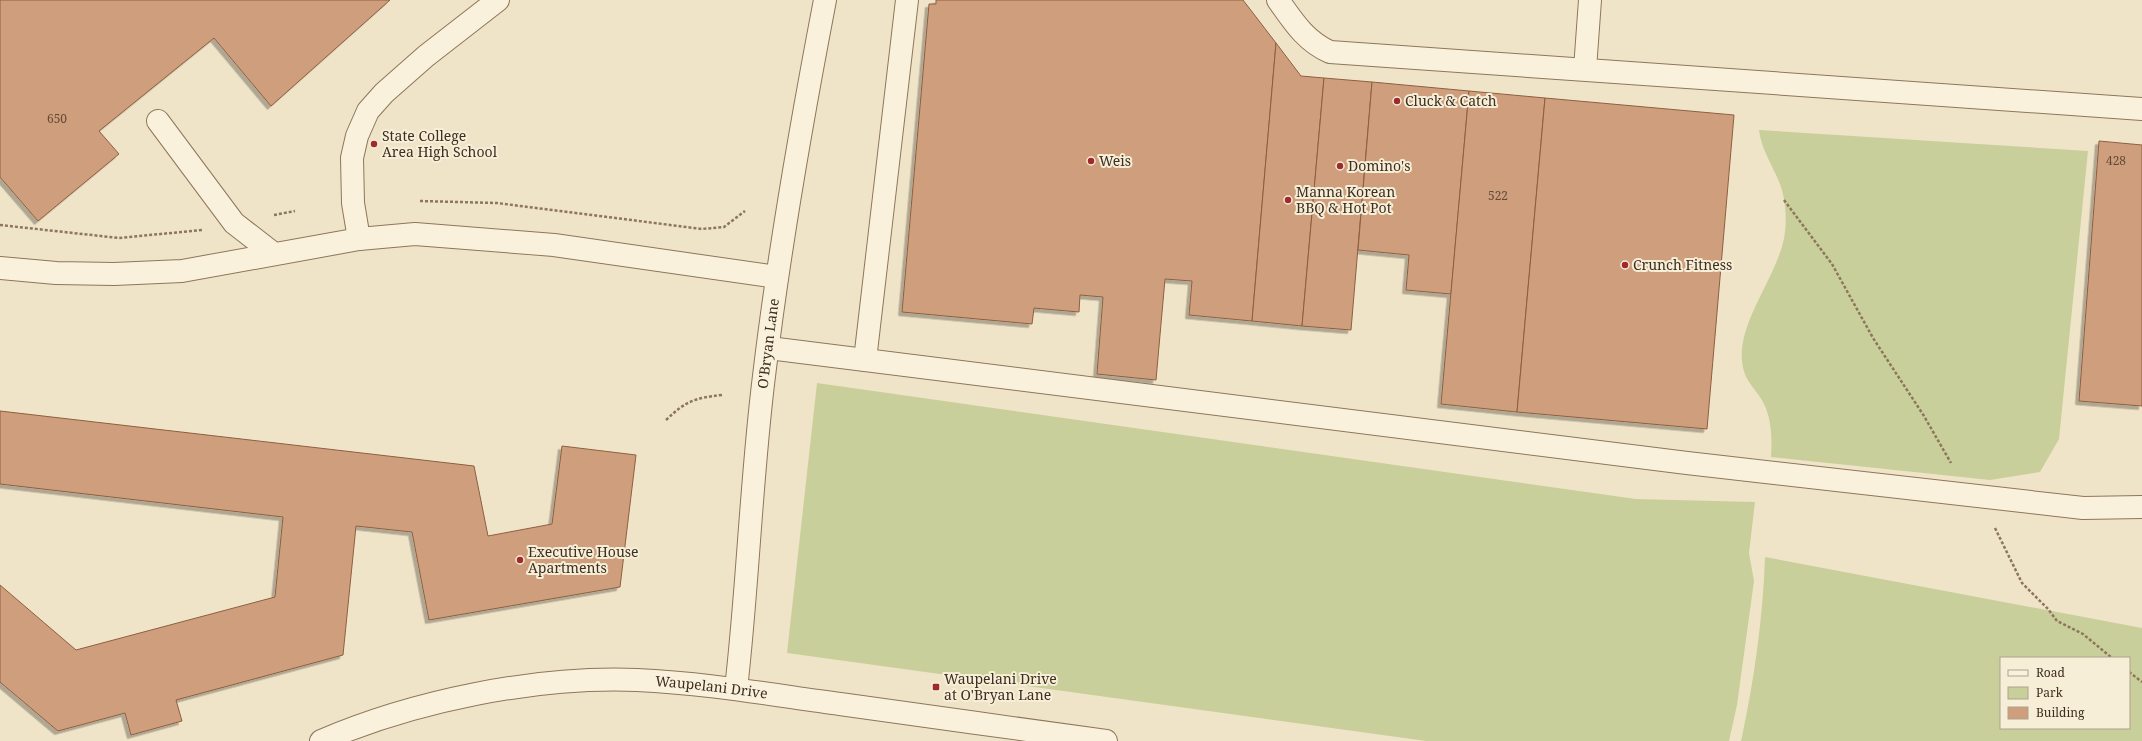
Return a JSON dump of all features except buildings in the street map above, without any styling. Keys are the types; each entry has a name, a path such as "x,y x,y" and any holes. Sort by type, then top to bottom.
{"street":[{"path":"359,239 353,203 352,158 357,136 368,111 384,93 426,56 498,0"},
{"name":"O'Bryan Lane","path":"736,690 764,375 769,348 777,277 801,128 824,0"},
{"path":"865,360 907,0"},
{"path":"1278,0 1305,36 1317,46 1330,52 2142,109"},
{"path":"1585,69 1590,0"},
{"path":"158,121 234,223 274,254"},
{"path":"0,268 56,273 107,274 182,271 359,239 415,234 554,245 777,277"},
{"path":"769,348 1687,463 2083,508 2142,507"},
{"name":"Waupelani Drive","path":"320,741 372,722 468,696 526,686 567,682 637,680 736,690 1106,741"}],"path":[{"path":"1784,200 1832,264 1873,338 1924,416 1962,481 1978,495 2022,584 2048,609 2057,621 2083,634 2111,657"},
{"path":"420,202 497,203 702,229 724,227 745,211"},
{"path":"270,216 295,211"},
{"path":"0,225 119,238 204,230"},
{"path":"666,420 683,404 705,397 722,395"},
{"path":"2130,673 2142,682"}],"green space":[{"path":"1759,130 2088,151 2059,439 2040,472 1990,480 1771,457 1771,432 1767,412 1762,400 1745,375 1742,361 1742,345 1746,329 1776,264 1782,248 1786,226 1782,189 1765,151"},
{"path":"817,383 1636,499 1755,502 1749,553 1754,581 1737,705 1729,741 1426,741 787,653"},
{"path":"1765,557 2142,628 2142,741 1741,741 1750,696 1762,603"}],"place":[{"name":"Cluck & Catch","path":"1397,101"},
{"name":"State College Area High School","path":"374,144"},
{"name":"Weis","path":"1091,161"},
{"name":"Domino's","path":"1340,166"},
{"name":"Manna Korean BBQ & Hot Pot","path":"1288,200"},
{"name":"Crunch Fitness","path":"1625,265"},
{"name":"Executive House Apartments","path":"520,560"},
{"name":"Waupelani Drive at O'Bryan Lane","path":"936,687"}]}
